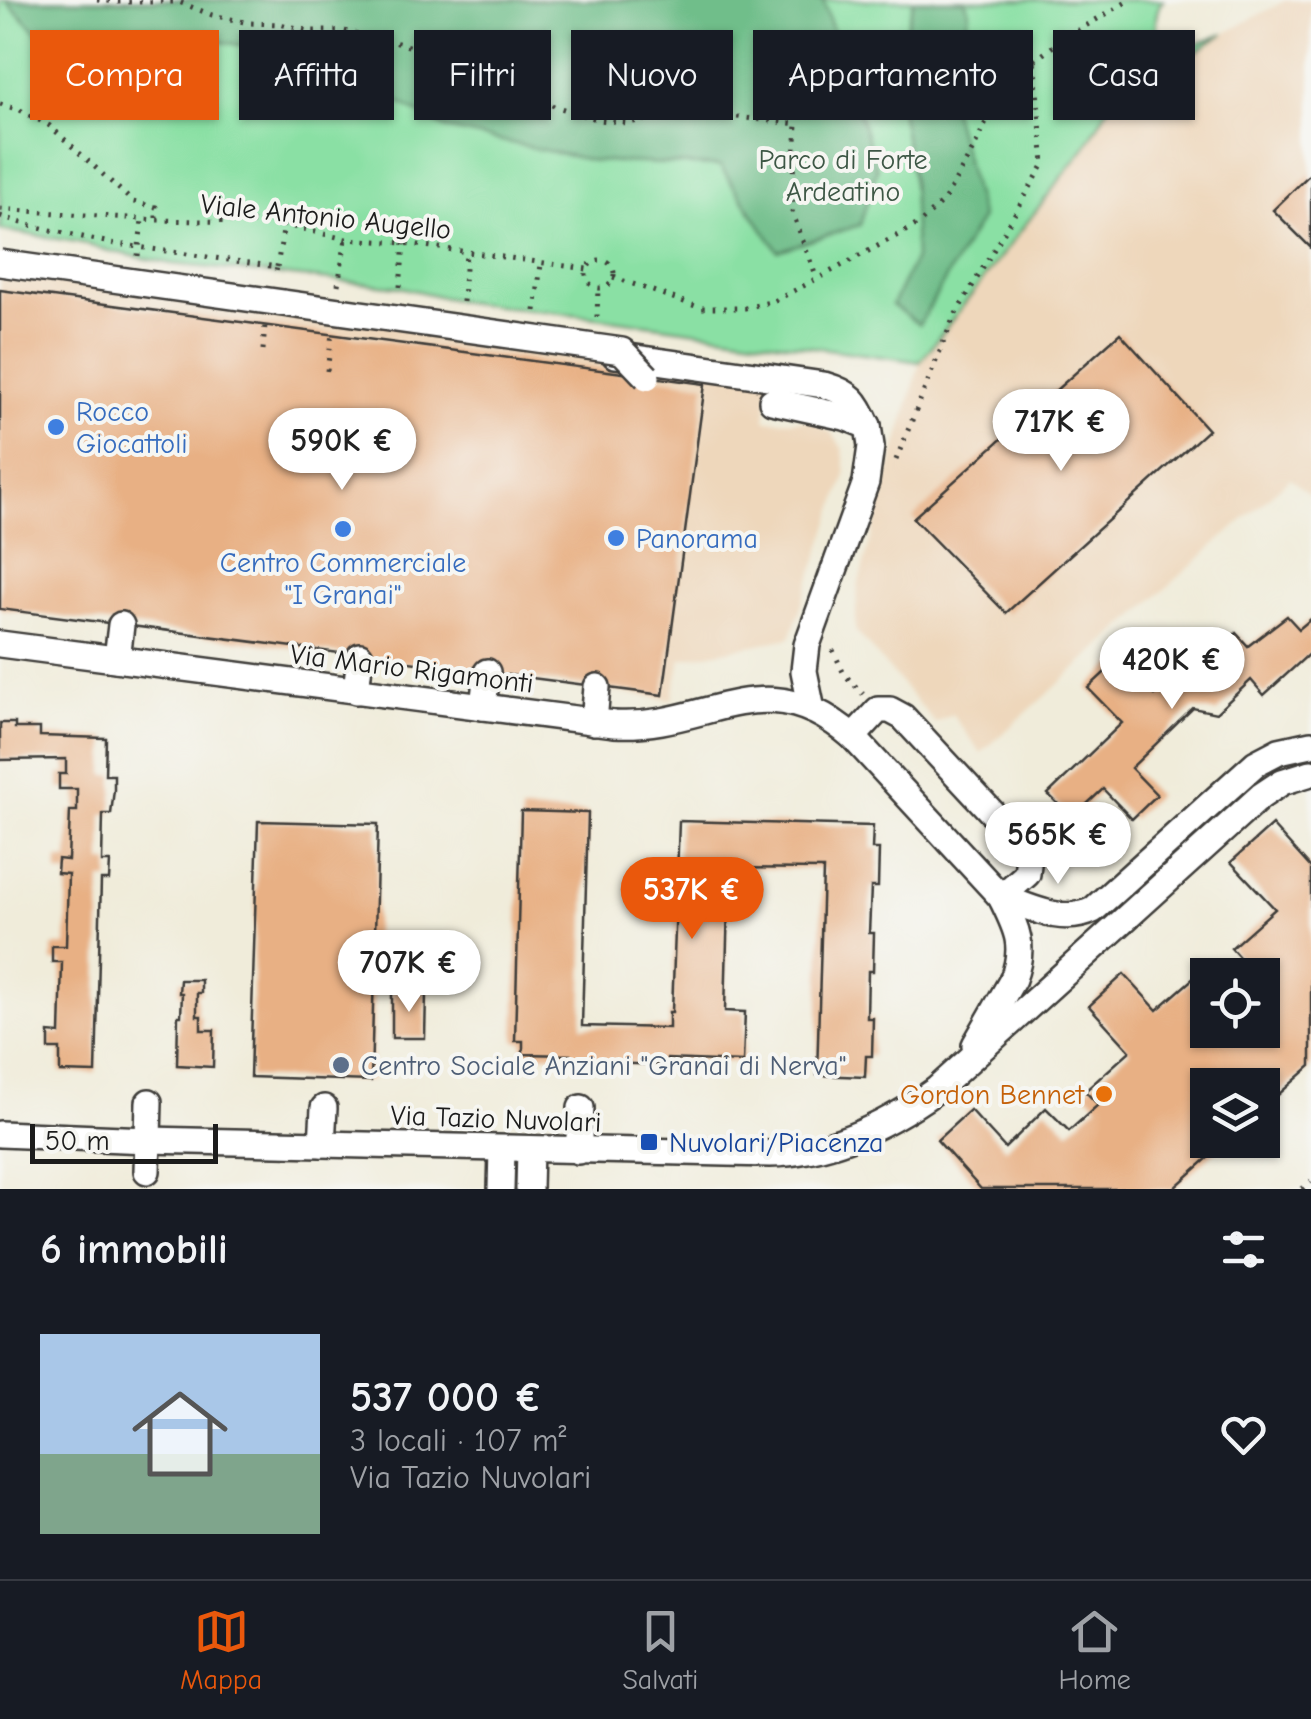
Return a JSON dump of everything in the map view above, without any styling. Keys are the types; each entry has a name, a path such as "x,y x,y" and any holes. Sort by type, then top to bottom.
{"street":[{"path":"0,265 622,350 647,376"},
{"path":"0,265 824,385 850,395 868,426 871,446 866,482 807,645 804,671 812,710"},
{"path":"772,401 868,426"},
{"path":"117,660 121,625"},
{"name":"Via Mario Rigamonti","path":"0,644 633,726 726,704 773,699 812,710 852,737 1001,897"},
{"path":"356,691 360,656"},
{"path":"483,707 487,672"},
{"path":"594,722 597,686"},
{"path":"852,737 878,710 890,710 903,717 1025,848 1029,855 1026,874 1001,897"},
{"name":"Via Tazio Nuvolari","path":"0,1134 578,1151 770,1154 814,1150 849,1138 910,1108 936,1090 1127,899 1236,779 1279,752 1311,744"},
{"name":"Via Tazio Nuvolari","path":"1001,897 1055,916 1073,917 1127,899 1261,796 1282,782 1311,773"},
{"name":"Via Tazio Nuvolari","path":"966,1063 1018,968 1017,929 1001,897"},
{"path":"146,1171 149,1102"},
{"path":"322,1144 324,1108"},
{"path":"578,1151 580,1108"},
{"path":"500,1189 502,1149"},
{"path":"528,1189 530,1150"}],"path":[{"path":"98,0 179,2 212,16 248,23 344,31 387,40 429,52 554,106 599,120 628,123 668,114 704,113 797,124 792,211 817,280"},
{"name":"Viale Antonio Augello","path":"0,213 245,222 587,270 593,262 602,260 613,268 614,277 701,308 746,308 774,301 920,224 945,199 1003,84 1063,39 1130,0"},
{"path":"894,466 953,319 1044,164 1034,60"},
{"path":"0,104 50,126 134,202 156,207 156,220"},
{"path":"0,213 28,225 138,252 277,267"},
{"path":"138,252 142,220"},
{"path":"274,280 284,226"},
{"path":"338,292 346,239"},
{"path":"109,251 110,243"},
{"path":"400,288 404,243"},
{"path":"463,302 466,251"},
{"path":"172,264 174,254"},
{"path":"535,311 541,264"},
{"path":"587,270 588,281 598,288 614,277"},
{"path":"597,317 598,288"},
{"path":"263,350 265,325"},
{"path":"327,371 332,334"},
{"path":"833,646 844,674 878,710"},
{"path":"1302,1189 1311,1182"}],"shaded area":[{"path":"1286,0 1311,0 1311,496 1290,478 981,753 952,714 935,723 855,630 858,586 920,362 1085,147 1101,120 1195,120 1195,52"},
{"name":"Centro Commerciale \"I Granai\"","path":"0,256 771,365 765,420 812,421 832,433 843,449 846,475 790,638 681,659 672,700 0,609"}],"green space":[{"name":"Parco di Forte Ardeatino","path":"0,0 1163,0 1157,13 1156,30 1053,30 1053,120 1101,120 1085,147 920,362 463,302 400,287 172,264 77,242 0,230"},
{"path":"5,0 823,0 833,30 753,30 753,120 861,120 877,169 860,225 778,251 720,166 593,161 447,129 431,120 551,120 551,30 414,30 414,111 394,100 394,30 239,30 239,45 219,41 219,30 35,30"},
{"path":"914,0 965,0 969,12 965,30 906,30"},
{"name":"Parco di Forte Ardeatino","path":"1224,34 1195,52 1195,45"},
{"path":"902,120 955,120 981,218 919,325 892,305 915,258 912,179"}],"building":[{"path":"1311,173 1311,248 1273,210"},
{"name":"Centro Commerciale \"I Granai\"","path":"0,290 705,384 663,695 0,609"},
{"path":"1120,333 1208,430 1006,613 913,518"},
{"path":"1287,616 1299,629 1311,619 1311,652 1264,695 1251,680 1216,713 1193,708 1131,768 1157,795 1132,819 1103,789 1072,818 1048,794 1122,723 1088,688 1119,659 1155,695 1173,677 1180,685 1236,633 1248,646"},
{"path":"0,723 15,723 15,728 40,728 40,736 106,738 105,775 114,775 114,790 111,814 103,814 102,862 110,862 109,880 101,880 96,1073 60,1072 60,1049 49,1049 49,1033 60,1034 62,962 52,962 52,946 66,946 68,874 57,873 58,859 68,860 70,811 77,811 77,789 59,789 59,774 66,774 66,759 0,760"},
{"path":"521,811 588,813 582,1026 669,1028 679,821 873,826 872,849 879,849 878,887 871,887 869,933 874,933 873,971 868,971 867,1018 873,1018 872,1056 866,1056 865,1077 817,1075 823,869 729,868 725,1011 745,1012 743,1062 570,1062 570,1055 523,1054 523,1041 515,1041"},
{"path":"258,821 378,824 371,1081 250,1077"},
{"path":"1272,825 1311,868 1311,1066 1280,1093 1280,1068 1190,1068 1190,1158 1208,1158 1173,1189 981,1189 937,1140 970,1110 1005,1148 1046,1108 1069,1131 1098,1105 1085,1091 1130,1051 1089,1006 1124,974 1157,1010 1190,981 1190,1048 1280,1048 1280,958 1240,958 1231,948 1275,909 1231,862"},
{"path":"180,980 201,980 197,1016 201,1016 201,1030 214,1030 213,1067 177,1065"},
{"path":"392,991 426,992 425,1038 392,1038"}],"place":[{"name":"Rocco Giocattoli","path":"56,427"},
{"name":"Centro Commerciale \"I Granai\"","path":"343,529"},
{"name":"Panorama","path":"616,538"},
{"name":"Centro Sociale Anziani \"Granai di Nerva\"","path":"341,1065"},
{"name":"Gordon Bennet","path":"1104,1094"},
{"name":"Nuvolari/Piacenza","path":"649,1142"}]}
